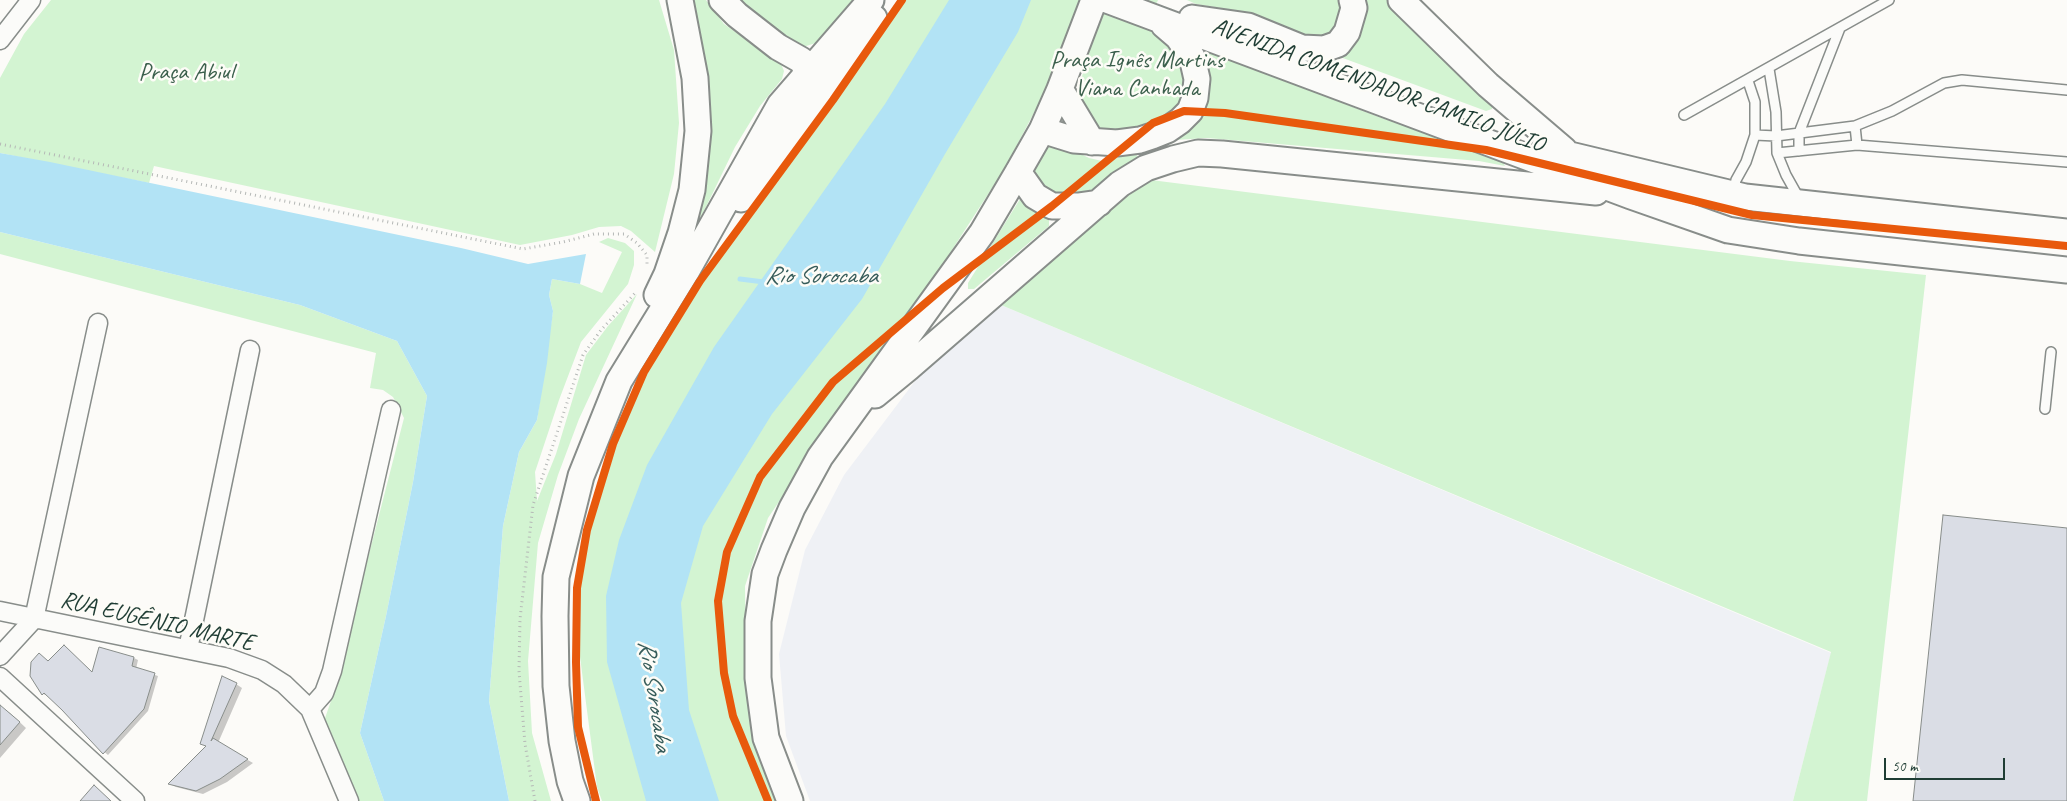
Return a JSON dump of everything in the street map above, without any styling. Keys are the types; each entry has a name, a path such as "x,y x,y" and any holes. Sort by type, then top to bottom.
{"main road":[{"path":"577,801 570,781 562,741 556,686 556,577 581,476 634,343 667,274 681,233 692,190 698,130 695,78 680,0"},
{"path":"722,0 736,15 778,47 801,60 808,71 808,85 804,98 789,123 774,155"},
{"path":"619,381 686,272 780,105 871,0"},
{"path":"686,272 888,0"},
{"path":"790,801 766,738 758,678 758,621 765,574 792,508 820,457 982,233 1018,172 1042,130 1060,90 1094,0"},
{"path":"1042,130 1065,138 1117,143 1140,140 1167,130 1190,111 1195,98 1197,79 1192,57 1178,37 1151,8 1107,0"},
{"path":"1192,18 1248,26 1302,48 1324,49 1338,44 1347,32 1354,8 1352,0"},
{"name":"AVENIDA COMENDADOR CAMILO JÚLIO","path":"1401,0 1488,85 1570,155"},
{"name":"AVENIDA COMENDADOR CAMILO JÚLIO","path":"1151,8 1192,18 1438,105 1570,155 1733,195 2067,232"},
{"name":"AVENIDA COMENDADOR CAMILO JÚLIO","path":"1151,8 1631,196 1728,230 1799,242 2067,270"},
{"path":"778,47 809,55 828,49"},
{"path":"1060,90 1092,142"},
{"path":"849,416 908,368 1120,184 1146,168 1198,153 1631,196"},
{"path":"1018,172 1036,196 1052,206 1078,206 1098,203"}],"street":[{"path":"0,40 32,0"},
{"path":"0,656 34,619 98,323"},
{"path":"188,649 250,350"},
{"path":"310,709 324,693 332,671 391,410"},
{"name":"RUA EUGÊNIO MARTE","path":"0,611 229,658 262,670 284,684 310,709 349,801"},
{"path":"0,676 135,801"}],"lane":[{"path":"1684,115 1748,81 1889,0"},
{"path":"1799,151 1799,133 1840,28"},
{"path":"1769,69 1776,112 1777,153 1786,175 1803,204"},
{"path":"1755,134 1776,136 1855,126 1892,111 1944,84 1962,80 2067,90"},
{"path":"1733,195 1736,180 1746,162 1755,134 1755,102 1748,81"},
{"path":"1855,126 1857,145"},
{"path":"1777,153 1857,145 2067,162"},
{"path":"2045,409 2051,352"}],"path":[{"path":"0,144 523,249 563,242"}],"shaded area":[{"path":"1001,305 1831,653 1793,801 810,801 786,736 779,654 805,550 844,475 940,348"}],"green space":[{"name":"Praça Abiul","path":"51,0 659,0 674,50 679,123 674,174 655,252 631,231 621,226 599,227 572,235 520,245 154,166 149,183 0,153 0,78 24,34"},
{"path":"687,0 706,0 724,24 781,64 784,71 782,79 760,106 735,147 705,209 678,256 698,184"},
{"path":"731,0 857,0 822,41 803,47 781,43"},
{"path":"905,0 1081,0 1049,84 1005,168 897,335 838,414 768,518 745,586 746,669 780,801 602,801 597,787 577,634 582,545 616,444 647,373 705,278 830,108"},
{"name":"Praça Ignês Martins Viana Canhada","path":"1107,0 1158,0 1149,21 1184,54 1186,94 1176,109 1160,123 1134,130 1110,133 1089,126 1076,93 1087,62 1092,39"},
{"name":"Praça Ignês Martins Viana Canhada","path":"1187,0 1340,0 1339,27 1325,38 1290,34 1232,10 1196,4"},
{"path":"1364,0 1391,0 1493,103 1492,109 1486,111 1332,54"},
{"name":"Praça Ignês Martins Viana Canhada","path":"1201,50 1215,53 1376,116 1502,160 1505,166 1479,161 1207,138 1175,140"},
{"path":"1052,143 1067,147 1089,158 1102,161 1136,154 1138,157 1090,191 1077,196 1050,198 1032,175 1048,146"},
{"path":"1151,180 1790,261 1926,275 1867,801 1793,801 1831,652 1001,305 1130,191"},
{"path":"1020,199 1023,199 1033,210 1049,219 1049,226 974,289 968,289 968,283"},
{"path":"0,232 300,305 397,341 427,396 413,482 360,733 384,801 354,801 324,721 332,698 404,418 393,397 383,390 370,388 376,353 0,254"},
{"path":"608,238 625,243 634,251 634,265 628,284 581,342 535,472 537,501 556,454 586,355 608,326 637,294 579,419 558,475 538,543 528,661 532,733 551,801 509,801 489,701 503,526 519,452 537,420 553,311 549,295 552,279 580,284 602,293 622,252 599,242"}],"water":[{"name":"Rio Sorocaba","path":"949,0 1031,0 1018,32 862,299 772,414 703,526 681,603 689,710 719,801 646,801 607,662 606,596 619,540 647,465 714,347 885,104"},
{"path":"0,153 461,248 528,264 586,254 580,284 552,279 549,295 553,311 547,363 537,420 519,452 503,526 489,701 509,801 384,801 360,733 413,482 427,396 397,341 300,305 0,232"}],"building":[{"path":"1943,515 2067,528 2067,801 1913,801"},
{"path":"64,645 92,672 99,647 134,657 132,666 155,673 144,709 103,754 62,710 44,693 42,695 30,676 31,662 39,653 48,661"},
{"path":"222,676 237,683 211,741 213,738 248,759 220,779 196,791 168,784 206,746 200,744"},
{"path":"0,705 20,722 0,745"},
{"path":"94,785 111,801 80,801"}],"waterway":[{"path":"740,279 764,282"}],"cycle path":[{"path":"596,801 578,727 576,662 577,588 587,530 613,444 644,372 700,281 833,100 902,0"},
{"path":"768,801 733,716 724,673 718,601 727,552 760,477 833,382 943,288 1052,206 1153,123 1184,111 1225,113 1486,150 1752,215 2067,246"}]}
